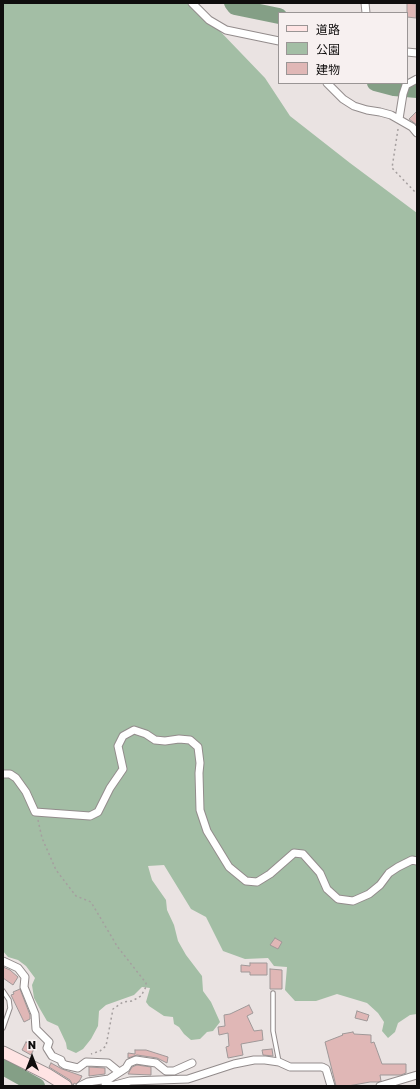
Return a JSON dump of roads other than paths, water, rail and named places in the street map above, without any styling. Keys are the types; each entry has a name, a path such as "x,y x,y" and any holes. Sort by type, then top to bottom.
{"main road":[{"path":"3,1052 48,1074 66,1086"}],"street":[{"path":"192,3 209,20 226,30 278,41"},
{"path":"408,84 417,79"},
{"path":"328,84 343,99 354,106 391,115 412,127 417,133"},
{"path":"399,119 403,94 406,85 408,84"},
{"path":"3,774 10,774 16,778 26,792 35,812 90,816 98,812 110,788 122,769 118,746 124,736 134,730 146,734 155,740 165,742 179,739 190,740 198,747 200,763 200,810 207,831 229,867 246,881 257,882 270,874 294,853 303,854 320,873 327,889 338,899 353,901 375,890 389,873 398,867 412,860 417,861"},
{"path":"3,961 18,968 25,977 24,986 35,1014 36,1029 49,1042 47,1048 52,1056 61,1060 65,1065 78,1068 86,1062 108,1063 119,1072"},
{"path":"80,1086 88,1082 109,1079 126,1068 129,1063 136,1060 156,1063 166,1071 174,1071 192,1063"},
{"path":"105,1086 130,1081 188,1079 234,1064 254,1060 279,1062 290,1067 322,1067 326,1069 330,1086"},
{"path":"380,1086 417,1076"}],"lane":[{"path":"3,992 9,1000 10,1008 3,1028"},
{"path":"272,993 273,1031 279,1062"}],"waterway":[{"path":"232,3 235,7 278,16"},
{"path":"379,84 394,88 417,90"},
{"path":"3,1067 37,1086"}]}
